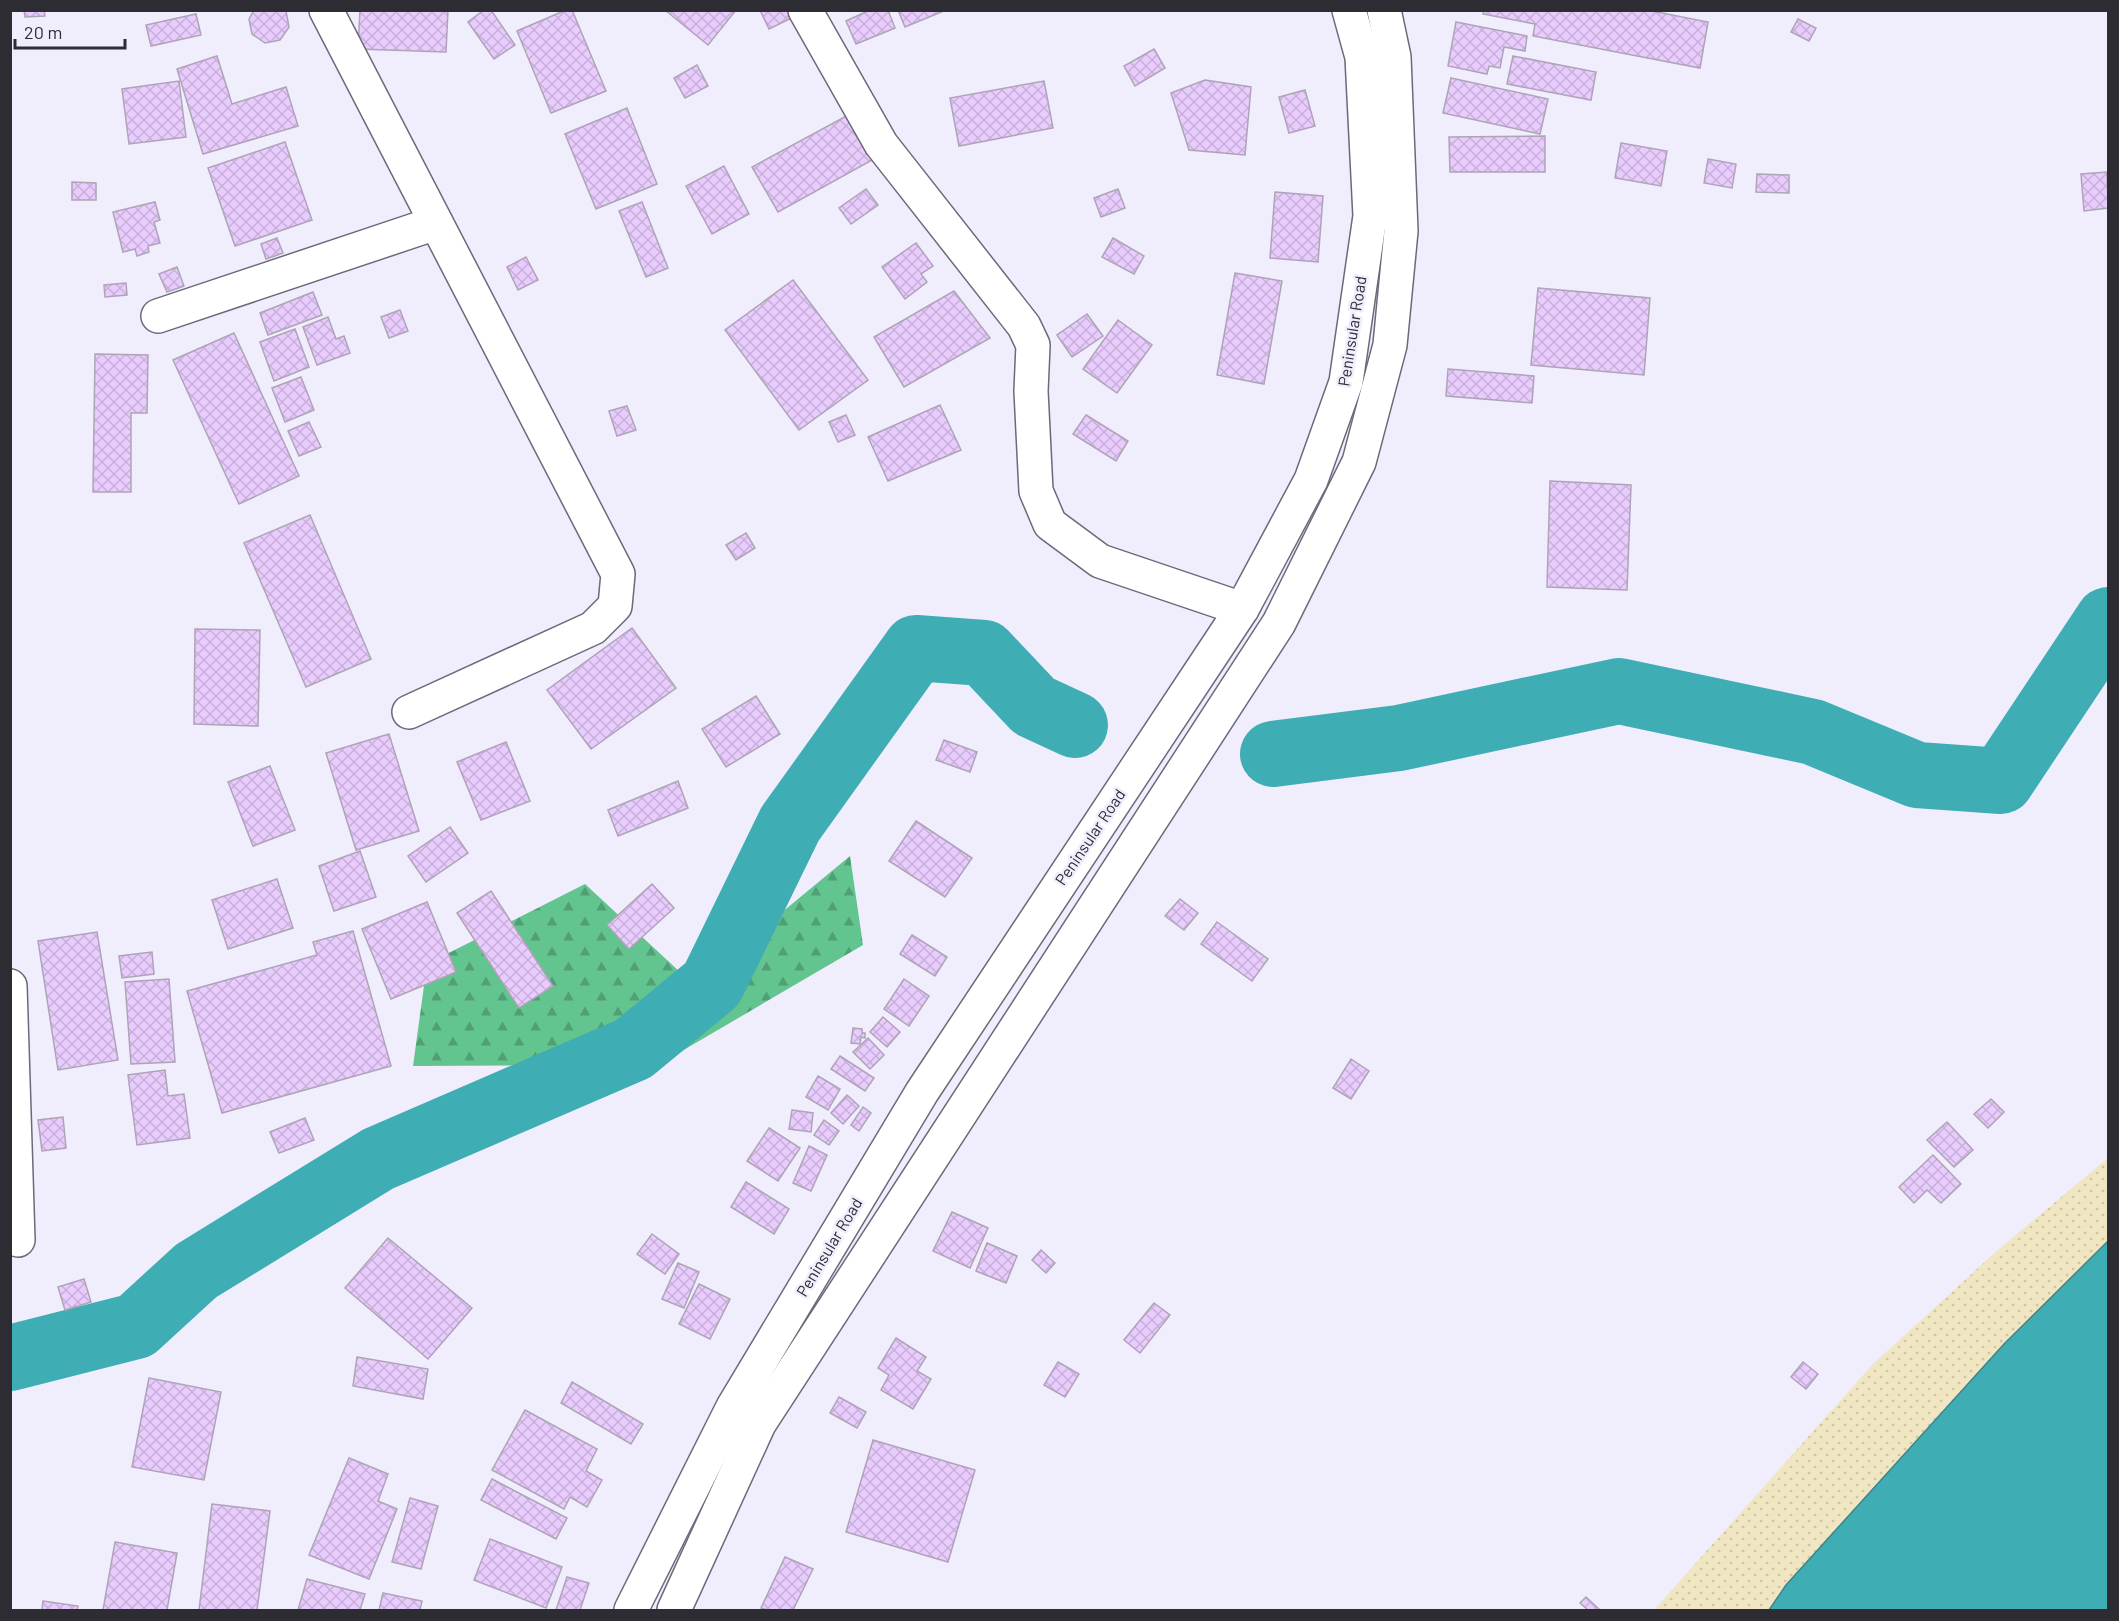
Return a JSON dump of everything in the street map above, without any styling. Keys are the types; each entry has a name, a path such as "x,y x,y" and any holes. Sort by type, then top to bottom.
{"main road":[{"path":"326,10 618,574 615,606 593,628 409,712"},
{"path":"806,10 881,144 1024,326 1033,345 1031,391 1036,490 1050,524 1100,561 1153,577 1242,609"},
{"name":"Peninsular Road","path":"631,1611 733,1407 922,1092 1242,609 1311,480 1346,382 1370,216 1362,57 1349,10"},
{"path":"674,1611 759,1424 1279,623 1359,462 1390,345 1401,231 1394,57 1384,10"},
{"path":"158,316 436,223"},
{"path":"10,986 18,1240"}],"green space":[{"path":"850,856 863,945 658,1065 413,1066 427,964 585,884 694,985"}],"sand":[{"path":"2108,1158 2108,1241 2004,1344 1786,1585 1769,1610 1654,1610 1873,1364 1999,1249"}],"water":[{"path":"2108,1241 2108,1610 1769,1610 1786,1585 2004,1344"}],"building":[{"path":"24,10 44,10 45,16 25,17"},
{"path":"254,10 286,11 289,27 280,40 265,43 252,34 249,19"},
{"path":"360,10 448,10 446,52 358,49"},
{"path":"484,10 491,10 515,45 494,59 468,22"},
{"path":"566,10 572,10 606,91 551,113 517,31"},
{"path":"665,10 736,10 708,45"},
{"path":"760,10 795,10 798,15 769,29"},
{"path":"870,10 888,10 895,28 856,44 846,21"},
{"path":"898,10 946,10 905,27"},
{"path":"1484,10 1647,10 1708,22 1700,68 1533,36 1535,24 1483,14"},
{"path":"196,14 201,35 151,46 146,25"},
{"path":"1798,19 1816,28 1809,41 1791,32"},
{"path":"1456,22 1527,36 1525,51 1504,47 1500,68 1489,66 1487,74 1448,66"},
{"path":"1154,49 1165,68 1135,86 1124,66"},
{"path":"217,56 232,104 286,87 298,126 203,154 177,69"},
{"path":"1513,56 1596,72 1591,100 1507,84"},
{"path":"697,65 708,86 685,98 674,78"},
{"path":"1451,78 1548,99 1540,134 1443,113"},
{"path":"1205,80 1251,87 1245,155 1189,150 1171,93"},
{"path":"179,81 186,137 129,144 122,89"},
{"path":"1044,81 1053,128 959,146 950,98"},
{"path":"1305,90 1315,126 1289,133 1279,97"},
{"path":"627,108 657,184 596,209 565,134"},
{"path":"850,114 874,159 778,212 752,167"},
{"path":"1545,136 1545,172 1450,172 1449,137"},
{"path":"285,142 312,220 235,246 208,168"},
{"path":"1621,143 1667,151 1661,186 1615,178"},
{"path":"1708,159 1736,164 1732,188 1704,183"},
{"path":"724,166 749,214 712,234 686,186"},
{"path":"2107,172 2108,208 2084,211 2081,174"},
{"path":"1757,174 1789,175 1789,193 1756,192"},
{"path":"72,182 96,183 96,200 72,200"},
{"path":"866,189 878,205 851,224 839,208"},
{"path":"1118,189 1125,208 1101,217 1094,198"},
{"path":"1275,192 1323,196 1318,262 1270,258"},
{"path":"155,202 160,220 154,222 160,243 148,246 149,252 137,256 135,249 123,252 113,212"},
{"path":"642,202 668,268 646,277 619,211"},
{"path":"277,238 283,253 266,259 261,244"},
{"path":"1113,238 1144,256 1134,274 1102,257"},
{"path":"916,243 933,266 921,274 927,282 905,299 882,267"},
{"path":"526,257 538,280 518,290 507,267"},
{"path":"177,267 184,286 167,292 159,274"},
{"path":"1235,273 1282,281 1264,384 1217,375"},
{"path":"793,280 868,380 799,430 725,330"},
{"path":"126,283 127,295 105,297 104,285"},
{"path":"1538,288 1650,298 1644,375 1531,365"},
{"path":"954,291 990,338 904,387 874,337"},
{"path":"313,292 322,315 268,335 260,313"},
{"path":"400,310 408,331 389,338 381,317"},
{"path":"1087,314 1103,336 1072,357 1057,335"},
{"path":"328,317 336,339 344,336 350,353 317,365 303,327"},
{"path":"1118,320 1152,345 1117,393 1083,369"},
{"path":"295,329 309,367 274,381 260,342"},
{"path":"234,333 299,476 239,504 173,360"},
{"path":"95,354 148,355 147,413 131,413 131,492 93,492"},
{"path":"1448,369 1534,376 1532,403 1446,396"},
{"path":"301,377 314,410 285,422 272,388"},
{"path":"940,405 961,450 888,481 868,437"},
{"path":"627,406 636,430 617,436 609,411"},
{"path":"846,415 855,435 838,442 829,422"},
{"path":"1086,415 1128,441 1116,461 1073,434"},
{"path":"309,422 321,447 299,456 288,431"},
{"path":"1550,481 1631,485 1627,590 1547,587"},
{"path":"310,515 371,659 306,687 244,543"},
{"path":"746,533 755,548 736,560 726,545"},
{"path":"632,628 676,688 591,749 547,690"},
{"path":"195,629 260,630 258,726 194,724"},
{"path":"756,696 780,734 726,767 702,729"},
{"path":"389,734 419,831 356,850 326,753"},
{"path":"944,740 977,752 970,772 936,760"},
{"path":"506,742 530,801 481,820 457,762"},
{"path":"270,766 295,830 253,846 228,782"},
{"path":"678,781 688,808 618,836 608,810"},
{"path":"916,821 972,858 945,897 889,861"},
{"path":"450,827 468,853 426,882 408,856"},
{"path":"360,851 376,897 334,911 319,866"},
{"path":"277,879 293,928 228,949 212,900"},
{"path":"652,884 674,908 629,949 607,925"},
{"path":"491,891 553,986 519,1008 457,913"},
{"path":"1180,899 1198,913 1184,930 1165,916"},
{"path":"427,902 456,972 391,999 362,929"},
{"path":"1217,922 1268,959 1252,981 1201,944"},
{"path":"353,931 391,1066 222,1113 187,991 317,955 313,942"},
{"path":"97,932 118,1060 58,1070 38,941"},
{"path":"912,935 947,957 935,976 900,954"},
{"path":"152,952 154,974 122,978 119,956"},
{"path":"169,979 175,1062 131,1064 125,982"},
{"path":"904,979 929,996 909,1026 884,1009"},
{"path":"883,1017 900,1032 887,1047 870,1032"},
{"path":"853,1028 862,1029 862,1033 865,1033 865,1038 861,1037 860,1044 851,1043"},
{"path":"868,1038 884,1055 870,1069 853,1052"},
{"path":"840,1056 874,1078 865,1091 831,1069"},
{"path":"1351,1059 1369,1071 1351,1099 1333,1088"},
{"path":"165,1070 168,1096 184,1094 190,1138 137,1145 128,1075"},
{"path":"818,1076 840,1089 828,1110 806,1097"},
{"path":"847,1095 859,1106 843,1124 831,1113"},
{"path":"1991,1099 2004,1112 1988,1128 1974,1114"},
{"path":"863,1107 871,1113 859,1131 851,1125"},
{"path":"792,1110 813,1113 811,1132 789,1129"},
{"path":"63,1117 66,1148 42,1151 38,1120"},
{"path":"305,1118 314,1140 279,1153 270,1132"},
{"path":"824,1120 839,1131 829,1145 814,1135"},
{"path":"1947,1122 1973,1150 1954,1167 1927,1140"},
{"path":"769,1128 800,1148 778,1181 747,1161"},
{"path":"809,1146 827,1155 811,1191 793,1183"},
{"path":"1933,1155 1961,1184 1941,1203 1927,1190 1914,1203 1899,1187"},
{"path":"746,1182 789,1209 774,1234 731,1207"},
{"path":"952,1212 988,1228 970,1268 933,1251"},
{"path":"652,1234 679,1254 665,1274 637,1254"},
{"path":"388,1238 472,1308 428,1359 345,1288"},
{"path":"987,1243 1017,1256 1006,1283 976,1271"},
{"path":"1041,1250 1055,1263 1046,1273 1032,1260"},
{"path":"678,1263 699,1272 684,1308 662,1299"},
{"path":"84,1279 91,1302 65,1310 58,1287"},
{"path":"699,1284 730,1299 710,1339 679,1324"},
{"path":"1154,1303 1170,1315 1140,1353 1124,1340"},
{"path":"896,1338 926,1357 917,1371 931,1379 913,1409 881,1390 889,1375 878,1368"},
{"path":"357,1357 428,1369 423,1399 353,1386"},
{"path":"1058,1362 1079,1374 1065,1397 1044,1385"},
{"path":"1803,1362 1818,1374 1806,1389 1791,1377"},
{"path":"149,1378 221,1392 204,1480 132,1467"},
{"path":"572,1382 643,1424 631,1444 561,1403"},
{"path":"839,1397 866,1412 857,1428 830,1413"},
{"path":"525,1410 597,1449 586,1471 602,1480 587,1507 570,1497 564,1509 492,1470"},
{"path":"873,1440 975,1470 948,1562 846,1532"},
{"path":"349,1458 388,1474 378,1501 397,1509 369,1579 309,1555"},
{"path":"492,1479 567,1518 556,1539 481,1500"},
{"path":"410,1498 438,1506 421,1569 392,1562"},
{"path":"212,1504 270,1511 257,1610 199,1610"},
{"path":"490,1539 562,1567 546,1608 474,1580"},
{"path":"115,1542 177,1553 167,1610 103,1610"},
{"path":"785,1557 813,1569 793,1610 761,1608"},
{"path":"567,1577 589,1583 580,1610 556,1610"},
{"path":"307,1579 365,1594 360,1610 298,1610"},
{"path":"383,1593 422,1601 420,1610 379,1610"},
{"path":"1586,1597 1600,1610 1588,1610 1580,1603"},
{"path":"43,1601 78,1606 77,1610 42,1610"}],"waterway":[{"path":"1273,754 1399,738 1619,691 1813,732 1917,775 2001,781 2108,620"},
{"path":"10,1358 136,1326 196,1271 378,1159 633,1049 712,984 790,824 916,648 984,653 1034,706 1075,725"}]}
